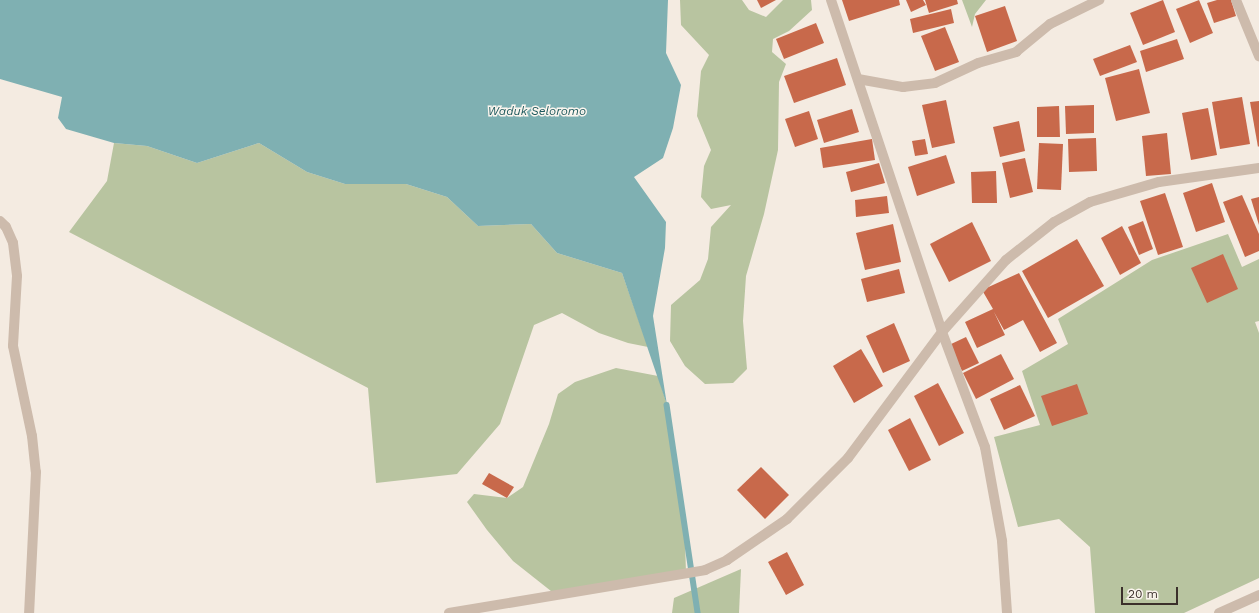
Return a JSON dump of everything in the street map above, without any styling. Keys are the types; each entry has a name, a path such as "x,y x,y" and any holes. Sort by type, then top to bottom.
{"street":[{"path":"831,0 942,332 985,447 1002,541 1007,613"},
{"path":"858,79 903,86 935,84 978,63 1016,52 1050,24 1099,0"},
{"path":"1236,0 1259,56"},
{"path":"449,613 699,571 727,560 787,519 848,458 942,332 1006,260 1054,222 1090,202 1159,182 1259,168"},
{"path":"0,221 6,227 13,243 16,276 13,346 32,436 36,472 29,613"},
{"path":"1219,613 1259,595"}],"green space":[{"path":"680,0 742,0 749,10 766,17 783,0 811,0 812,10 789,31 773,39 772,52 786,64 779,82 778,150 764,214 746,276 743,321 747,369 733,383 705,384 685,366 670,341 671,305 700,280 708,259 711,227 731,205 711,209 701,197 704,166 711,150 697,116 701,71 709,55 681,25"},
{"path":"962,0 986,0 975,14 972,27"},
{"path":"114,143 147,146 197,163 259,143 307,172 345,184 406,184 447,197 478,226 531,224 557,253 622,273 648,347 628,343 599,333 562,313 534,325 500,424 457,474 376,483 368,388 69,232 107,181"},
{"path":"1228,234 1242,267 1259,259 1259,321 1255,322 1259,333 1259,578 1184,613 1095,613 1090,547 1059,519 1018,527 994,437 1040,425 1022,371 1068,344 1058,319 1152,260"},
{"path":"616,368 658,376 667,405 684,508 686,573 556,595 513,561 487,530 467,502 474,494 507,498 523,487 549,424 558,394 575,382"},
{"path":"741,569 739,613 672,613 674,598"}],"water":[{"name":"Waduk Seloromo","path":"0,0 668,0 666,53 681,85 673,128 663,158 634,177 666,222 665,248 653,316 667,405 622,273 557,253 531,224 478,226 447,197 406,184 345,184 307,172 259,143 197,163 147,146 114,143 66,129 58,118 62,97 0,79"}],"building":[{"path":"757,0 776,0 761,8"},
{"path":"842,0 899,0 900,5 849,21"},
{"path":"906,0 923,0 926,5 911,12"},
{"path":"925,0 957,0 958,4 929,13"},
{"path":"1163,0 1175,32 1143,45 1130,13"},
{"path":"1199,0 1213,33 1190,43 1176,9"},
{"path":"1217,0 1231,0 1236,16 1214,23 1207,3"},
{"path":"1005,6 1017,41 987,52 975,16"},
{"path":"951,9 954,23 913,33 910,19"},
{"path":"816,23 824,43 784,59 776,39"},
{"path":"945,27 959,62 935,71 921,36"},
{"path":"1177,39 1184,59 1146,72 1140,51"},
{"path":"1130,45 1137,62 1100,76 1093,59"},
{"path":"837,58 846,85 794,103 784,76"},
{"path":"1139,69 1150,113 1116,121 1105,78"},
{"path":"1242,97 1250,144 1220,149 1212,102"},
{"path":"946,100 955,143 932,148 922,105"},
{"path":"1259,101 1259,146 1258,147 1250,102"},
{"path":"1094,105 1094,133 1066,134 1065,106"},
{"path":"1059,106 1060,137 1037,137 1037,107"},
{"path":"1208,108 1217,155 1191,160 1182,113"},
{"path":"852,109 859,132 824,143 817,120"},
{"path":"809,111 818,139 795,147 785,119"},
{"path":"1019,121 1025,151 1000,157 993,127"},
{"path":"1167,133 1171,174 1146,176 1142,136"},
{"path":"1096,138 1097,171 1069,172 1068,139"},
{"path":"872,139 875,160 823,168 820,148"},
{"path":"925,139 928,154 915,156 912,141"},
{"path":"1039,143 1063,144 1061,190 1037,189"},
{"path":"946,155 955,183 917,196 908,167"},
{"path":"1025,158 1033,192 1010,198 1002,163"},
{"path":"879,163 885,183 851,192 846,172"},
{"path":"996,171 997,203 972,203 971,172"},
{"path":"1212,183 1225,222 1196,232 1183,193"},
{"path":"1165,193 1183,247 1158,255 1140,201"},
{"path":"1242,195 1259,234 1259,251 1245,257 1223,202"},
{"path":"887,196 889,213 856,217 855,200"},
{"path":"1259,197 1259,225 1251,199"},
{"path":"1143,221 1153,249 1139,255 1128,227"},
{"path":"972,222 991,261 949,282 930,244"},
{"path":"893,224 901,262 865,270 856,233"},
{"path":"1122,226 1141,263 1120,275 1101,238"},
{"path":"1077,239 1104,286 1048,318 1022,271"},
{"path":"1223,254 1238,289 1207,303 1191,268"},
{"path":"899,269 905,293 867,302 861,279"},
{"path":"1019,273 1057,343 1040,352 1023,320 1004,330 994,312 1005,335 977,348 965,322 993,309 982,290"},
{"path":"894,323 910,361 883,373 866,336"},
{"path":"966,337 979,363 962,371 949,345"},
{"path":"861,349 883,386 854,403 833,366"},
{"path":"1001,354 1014,379 976,399 963,373"},
{"path":"938,383 964,433 939,446 914,396"},
{"path":"1077,384 1088,414 1052,426 1041,396"},
{"path":"1020,385 1035,416 1004,430 990,399"},
{"path":"910,418 931,460 909,471 888,430"},
{"path":"761,467 789,495 765,519 737,490"},
{"path":"489,473 514,487 507,498 482,484"},
{"path":"787,552 804,585 786,595 768,562"}],"waterway":[{"path":"667,405 698,613"}]}
